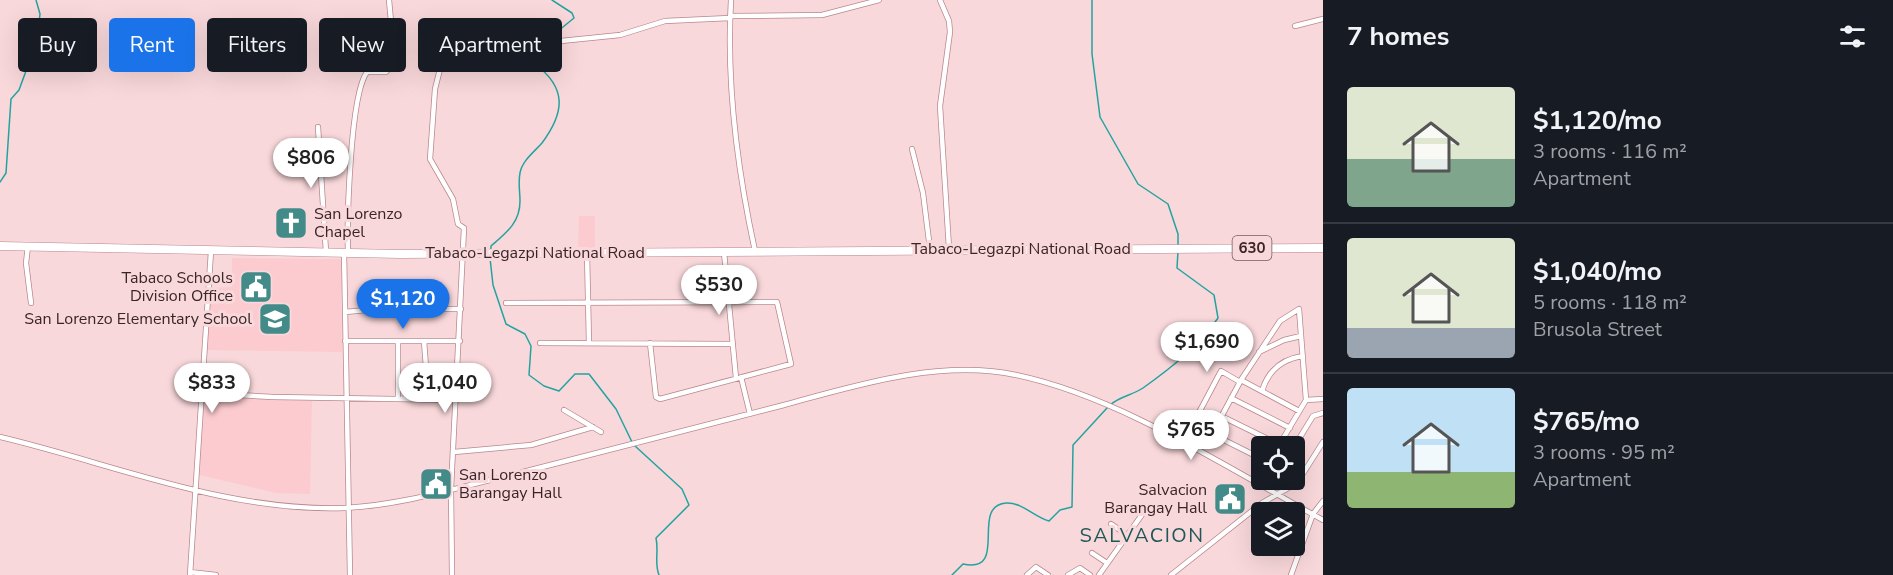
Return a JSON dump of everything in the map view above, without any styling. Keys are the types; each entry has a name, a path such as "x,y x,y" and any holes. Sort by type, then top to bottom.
{"main road":[{"name":"Tabaco-Legazpi National Road","path":"0,246 346,253 724,252 949,248 1323,248"}],"street":[{"path":"350,575 345,341 348,194 360,92 367,72 386,72 391,68 393,43 390,0"},
{"path":"731,0 732,116 737,159 754,251"},
{"path":"452,575 451,489 464,228 458,224 453,199 430,159 435,89 449,33 482,33 551,42 620,35 665,21 822,15 879,0"},
{"path":"940,0 949,21 950,32 940,106 949,248"},
{"path":"1295,26 1323,19"},
{"path":"318,127 326,252"},
{"path":"912,149 923,193 930,249"},
{"path":"28,246 26,263 31,303"},
{"path":"211,251 190,573 216,575"},
{"path":"724,252 732,344 750,414"},
{"path":"587,253 589,343"},
{"path":"506,303 729,300 777,302 791,364 660,399 656,397 650,343"},
{"path":"345,312 378,309 461,309"},
{"path":"1251,454 1212,434 1240,381 1280,321 1299,309 1306,400 1286,436"},
{"path":"1259,352 1284,340 1301,336"},
{"path":"345,341 460,341"},
{"path":"398,341 398,399"},
{"path":"424,341 427,380"},
{"path":"540,343 732,344"},
{"path":"1262,391 1265,381 1273,370 1293,357 1303,356"},
{"path":"0,436 140,477 196,490 270,505 349,508 387,504 451,489 627,446 844,388 956,371 1012,374 1067,389 1105,405 1323,520"},
{"path":"1195,420 1221,371 1299,411"},
{"path":"202,393 346,399 457,400"},
{"path":"1231,398 1290,428"},
{"path":"1306,400 1323,399"},
{"path":"564,410 601,432"},
{"path":"1300,436 1312,416 1323,413"},
{"path":"1221,416 1260,436"},
{"path":"454,452 531,445 593,427"},
{"path":"1171,575 1262,503 1297,483 1323,442"},
{"path":"1291,575 1313,514 1323,501"},
{"path":"1099,575 1146,509"},
{"path":"1111,524 1127,535"},
{"path":"1092,553 1107,563"},
{"path":"1029,562 1048,575"},
{"path":"1027,575 1036,567"},
{"path":"1068,575 1080,568 1090,575"}],"shaded area":[{"path":"579,216 595,216 595,248 578,247"},
{"name":"San Lorenzo Elementary School","path":"232,258 341,259 342,352 206,350 210,288 232,287"},
{"path":"204,397 312,401 310,494 276,493 199,475"}],"waterway":[{"path":"0,182 6,173 11,99 19,90 37,41 40,14 36,0"},
{"path":"552,0 572,13 574,18 562,28"},
{"path":"1092,0 1092,54 1100,117 1138,184 1168,204 1178,234 1178,247"},
{"path":"491,250 491,246 507,232 518,215 521,169 550,132 558,111 557,91 553,82 544,72"},
{"path":"1110,405 1143,388 1174,364 1202,338 1218,318 1214,295 1177,268 1178,251"},
{"path":"490,258 493,285 506,324 525,334 531,346 529,375 544,386 559,391 575,374 589,374 616,409 632,442"},
{"path":"952,575 963,564 977,564 984,559 988,550 990,515 995,507 1012,503 1049,521 1060,510 1072,507 1073,445 1107,408"},
{"path":"635,446 682,489 689,505 656,538 659,575"}],"place":[{"name":"San Lorenzo Chapel","path":"291,223"},
{"name":"Tabaco Schools Division Office","path":"256,287"},
{"name":"San Lorenzo Elementary School","path":"275,319"},
{"name":"San Lorenzo Barangay Hall","path":"436,484"},
{"name":"Salvacion Barangay Hall","path":"1230,499"}],"district":[{"name":"SALVACION","path":"1142,535"}]}
